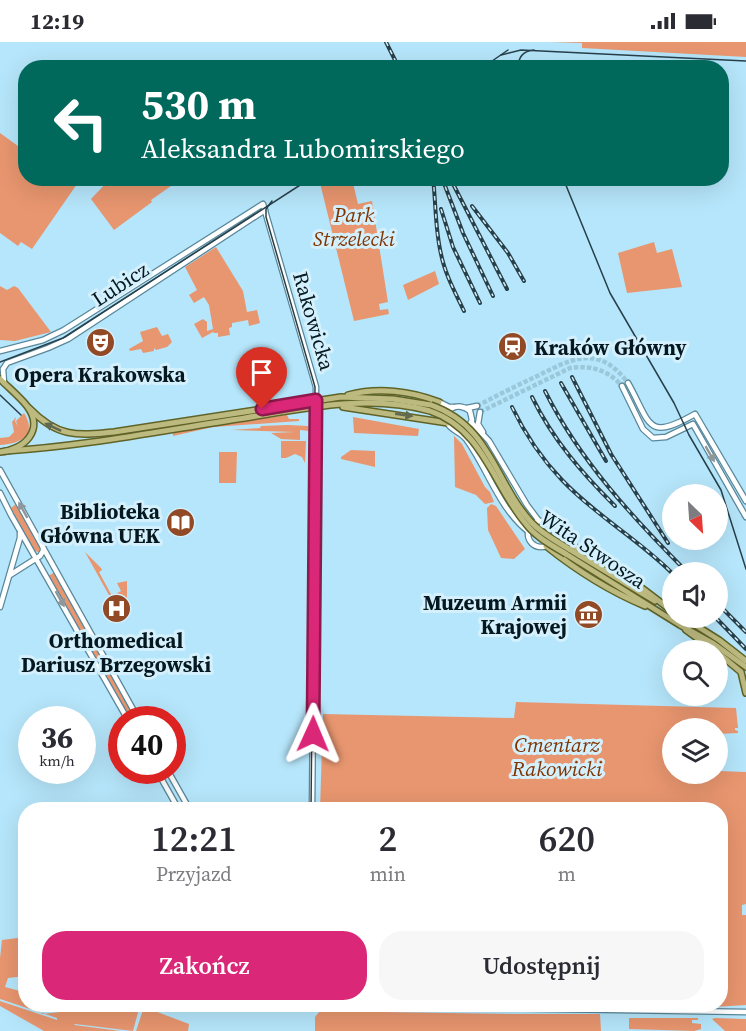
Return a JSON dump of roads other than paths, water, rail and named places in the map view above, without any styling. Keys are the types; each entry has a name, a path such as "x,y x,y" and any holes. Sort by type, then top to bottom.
{"main road":[{"path":"2,381 49,426 62,431 84,434 316,403"},
{"path":"341,397 366,392 390,391 440,402"},
{"name":"Wita Stwosza","path":"316,403 341,397 393,399 452,415 469,428 484,446 520,508 531,522 567,552 662,613"},
{"path":"3,451 63,446 316,403"},
{"name":"Wita Stwosza","path":"316,403 430,408"},
{"path":"329,405 448,423"},
{"path":"3,451 20,447 31,436 33,421 28,408"},
{"path":"554,535 622,573 662,603"},
{"path":"546,546 617,595 658,611"},
{"name":"Wita Stwosza","path":"567,552 662,605"},
{"path":"685,628 700,640"},
{"name":"Wita Stwosza","path":"686,628 714,644 746,668"},
{"path":"700,628 746,661"},
{"path":"728,661 738,669 743,678 746,693"}],"street":[{"name":"Lubicz","path":"0,351 46,339 64,330 264,207"},
{"name":"Lubicz","path":"2,381 3,369 7,363 68,339 264,207"},
{"name":"Rakowicka","path":"264,207 315,382 312,802"},
{"path":"628,383 649,422 656,427 670,427 695,414 746,501"},
{"path":"622,386 643,429 653,438 666,437 693,424 746,517"},
{"path":"440,402 449,408 477,406"},
{"path":"454,408 448,413 448,423 451,428 459,431 466,429 480,412 478,424 485,436"},
{"path":"467,408 472,420"},
{"name":"Wita Stwosza","path":"472,420 485,436 526,505 539,521"},
{"name":"Wita Stwosza","path":"459,431 476,453 511,515 529,532"},
{"path":"0,456 3,451"},
{"path":"0,470 132,706"},
{"path":"0,493 120,706"},
{"path":"539,521 549,524 553,529 554,535 546,546 534,544 529,538 532,525 539,521"},
{"path":"0,607 20,538 18,527"},
{"path":"10,574 37,558 44,551 42,545"},
{"path":"83,640 92,635"},
{"path":"164,784 174,802"},
{"path":"175,784 186,802"},
{"path":"728,1012 746,1012"}],"tunnel":[{"path":"477,406 561,365 584,358 606,363 628,383"},
{"path":"480,412 570,368 585,367 605,372 622,386"}],"tram line":[{"path":"494,60 508,50"},
{"path":"501,55 521,50 726,60"},
{"path":"520,60 522,55 534,50"},
{"path":"729,60 746,61"},
{"path":"0,362 63,338 299,186"},
{"path":"566,186 610,293 721,490 746,569"},
{"path":"272,201 266,209 266,217 315,387 311,802"},
{"path":"0,395 21,415"}],"railway":[{"path":"386,42 395,60"},
{"path":"434,186 441,254 464,311"},
{"path":"445,186 463,233 493,296"},
{"path":"454,186 507,289"},
{"path":"472,206 508,253 524,281"},
{"path":"441,209 453,247 480,303"},
{"path":"572,377 611,454 662,534"},
{"path":"561,383 606,461"},
{"path":"545,391 559,417 591,465 628,510 677,562"},
{"path":"532,397 549,428 569,455 615,506"},
{"path":"512,407 534,445 562,480 588,505 662,564"},
{"path":"728,614 746,632"},
{"path":"726,628 746,649"}],"place":[{"name":"Opera Krakowska","path":"100,343"},
{"name":"Kraków Główny","path":"513,347"},
{"name":"Biblioteka Główna UEK","path":"181,523"},
{"name":"Orthomedical Dariusz Brzegowski","path":"116,609"},
{"name":"Muzeum Armii Krajowej","path":"588,614"}],"park label":[{"name":"Park Strzelecki","path":"354,226"},
{"name":"Cmentarz Rakowicki","path":"557,756"}]}
